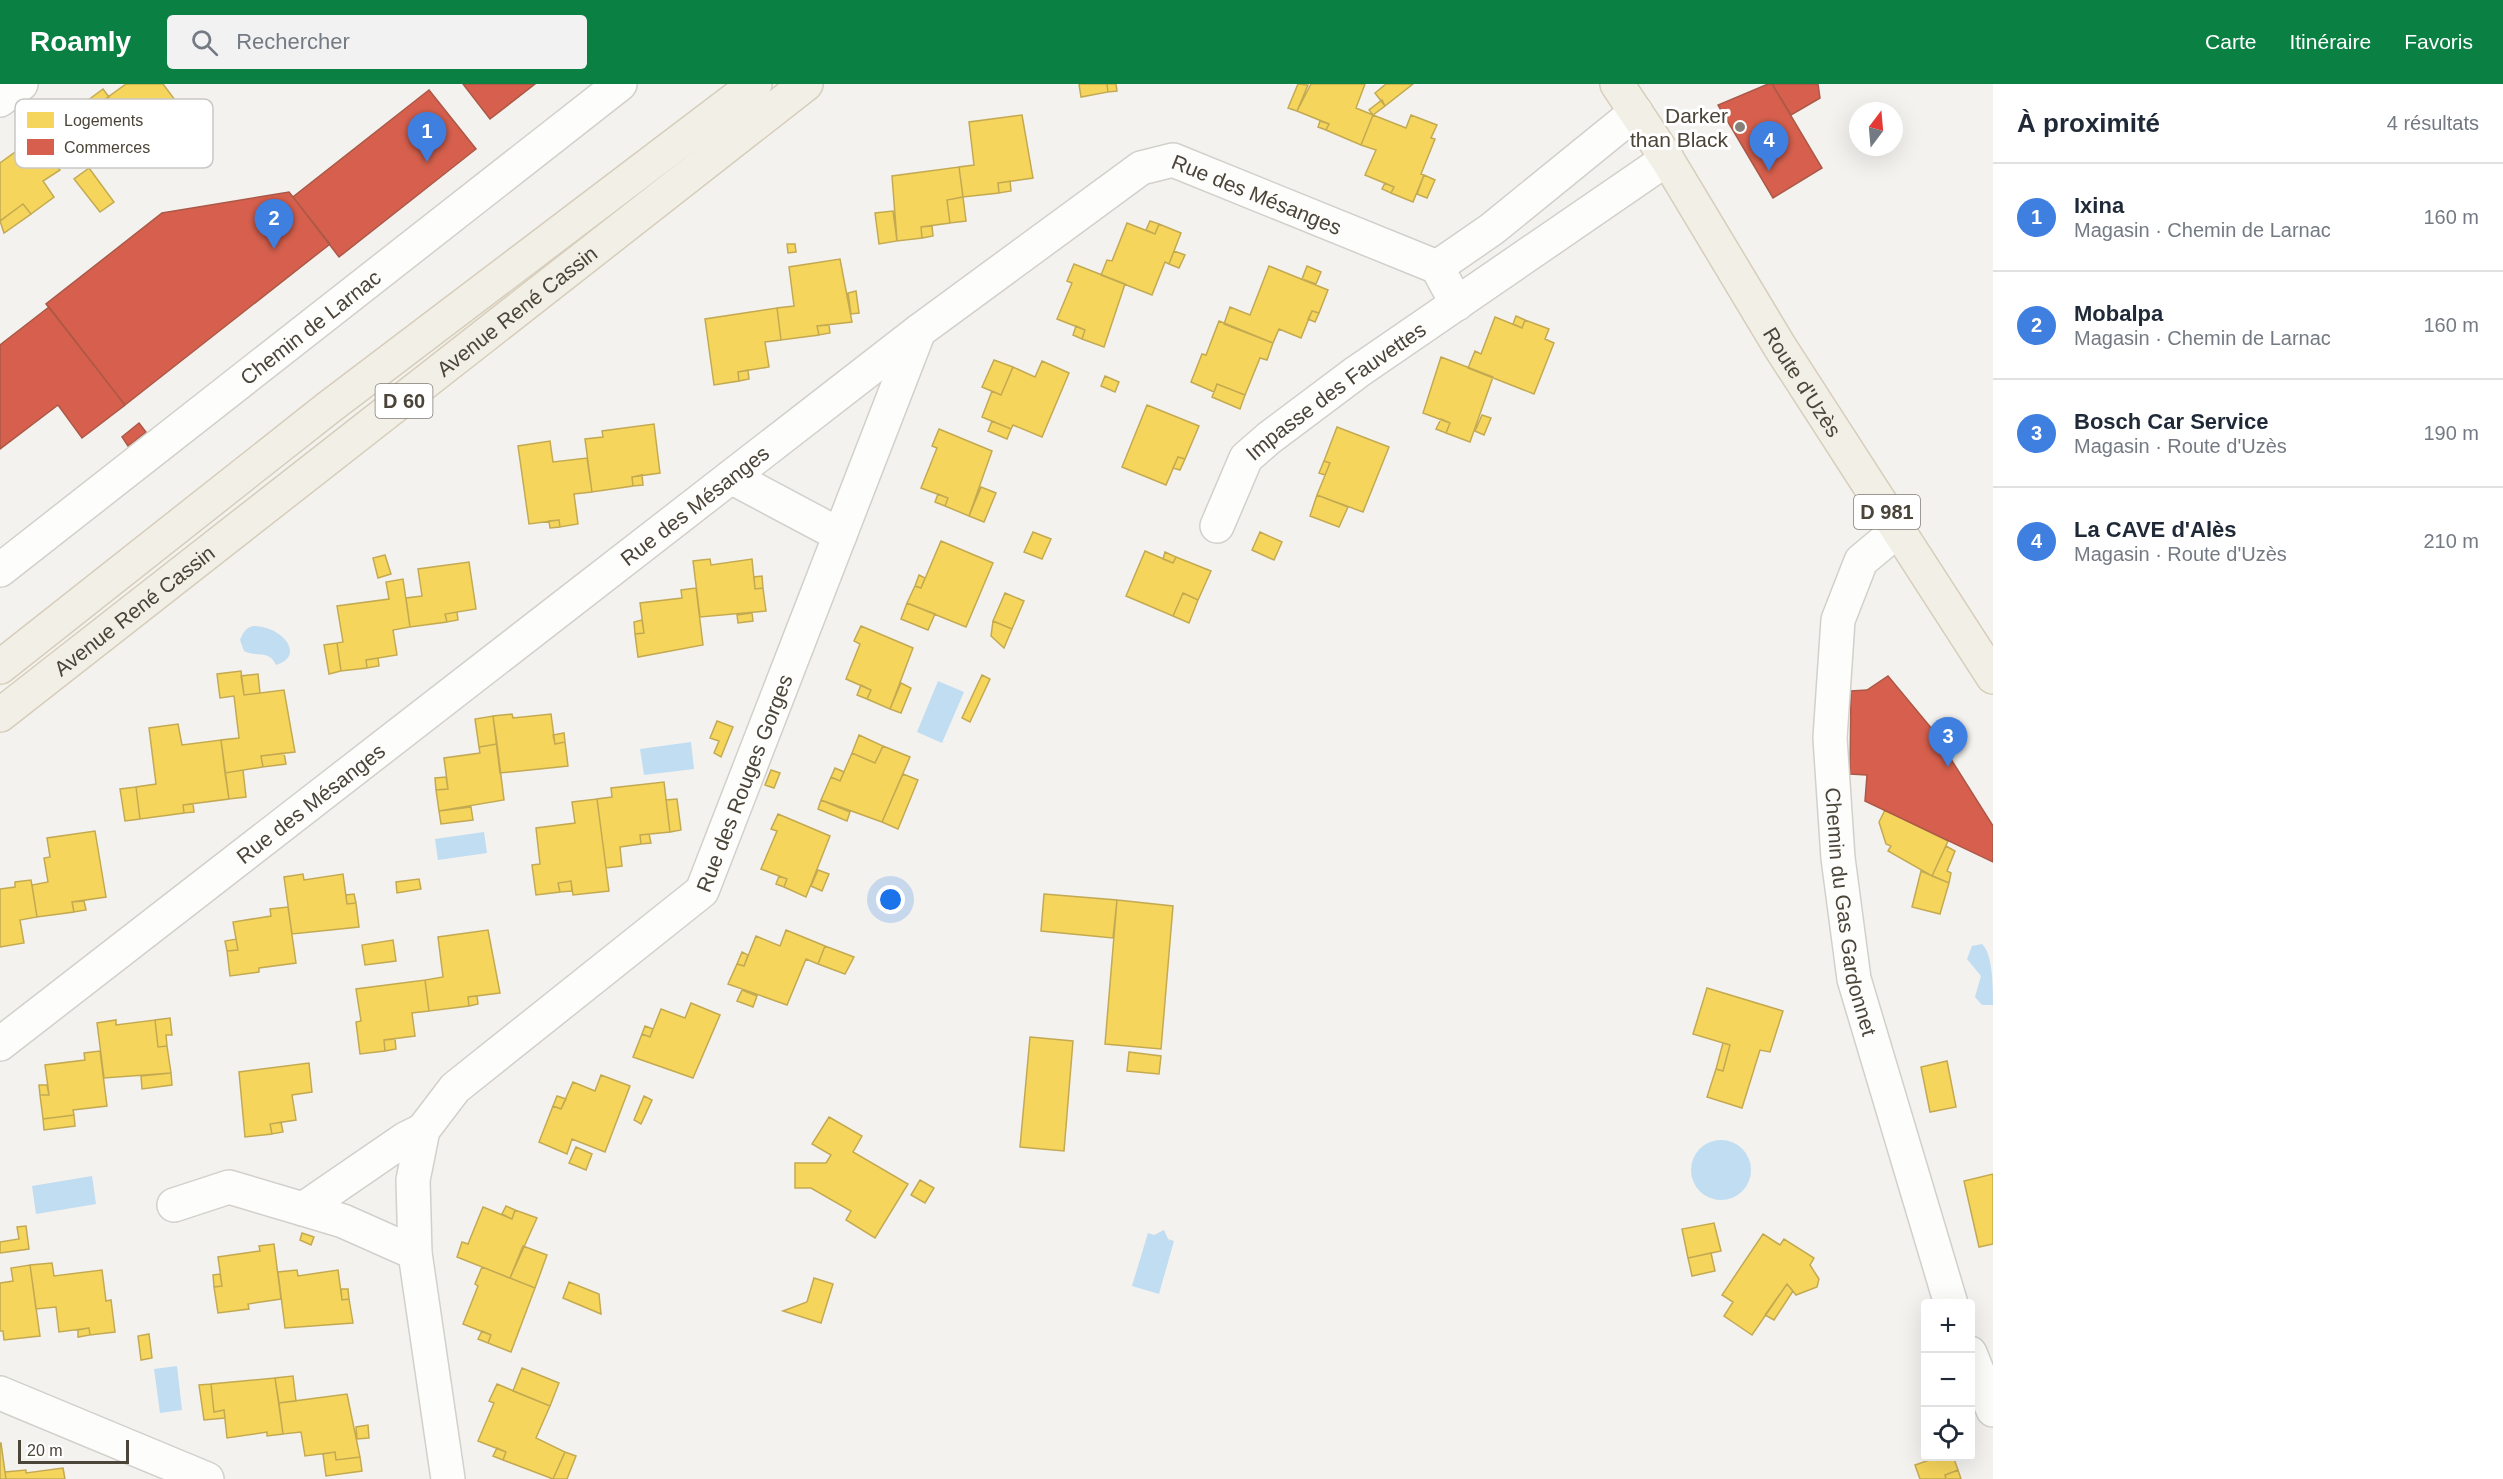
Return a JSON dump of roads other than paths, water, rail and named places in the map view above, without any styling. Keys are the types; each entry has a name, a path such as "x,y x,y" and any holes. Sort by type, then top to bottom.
{"main road":[{"name":"Avenue René Cassin","path":"0,667 328,408 755,84"},
{"name":"Avenue René Cassin","path":"0,715 806,84"},
{"name":"Route d'Uzès","path":"1617,84 1667,159 1780,347 1993,677"}],"street":[{"path":"0,100 21,84"},
{"name":"Chemin de Larnac","path":"0,570 620,84"},
{"path":"1635,112 1492,229 1437,267 1457,304 1667,159"},
{"name":"Rue des Mésanges","path":"0,1044 919,331 1141,168 1173,160 1437,267"},
{"name":"Impasse des Fauvettes","path":"1217,526 1246,458 1357,372 1457,304"},
{"name":"Rue des Rouges Gorges","path":"448,1479 415,1253 413,1180 423,1130 455,1088 702,891 919,331"},
{"path":"731,477 840,535"},
{"name":"Chemin du Gas Gardonnet","path":"1898,530 1861,561 1838,620 1830,738 1838,858 1854,979 1950,1299"},
{"name":"Rue des Rouges Gorges","path":"303,1209 405,1139 423,1130"},
{"path":"174,1205 229,1186 343,1221 415,1253"},
{"path":"1975,1363 1993,1410"},
{"path":"0,1393 207,1479"}],"water":[{"path":"253,626 273,631 287,642 290,649 285,661 276,665 266,655 244,651 240,640 246,629"},
{"path":"938,681 964,692 942,743 917,732"},
{"path":"691,742 694,769 644,775 640,749"},
{"path":"484,832 487,853 438,860 435,839"},
{"path":"1982,944 1990,963 1993,1005 1982,1005 1975,997 1981,976 1967,959 1972,946"},
{"path":"1715,1140 1727,1140 1743,1148 1749,1158 1751,1170 1749,1182 1743,1192 1727,1200 1715,1200 1699,1192 1691,1176 1691,1164 1699,1148"},
{"path":"92,1176 96,1204 36,1214 32,1186"},
{"path":"1164,1230 1168,1239 1174,1241 1159,1294 1132,1286 1148,1233 1154,1235"},
{"path":"177,1366 182,1410 160,1413 154,1369"}],"place":[{"name":"Darker than Black","path":"1740,127"},
{"name":"Ixina","path":"427,162"},
{"name":"La CAVE d'Alès","path":"1769,171"},
{"name":"Mobalpa","path":"274,249"},
{"name":"Bosch Car Service","path":"1948,767"}]}
